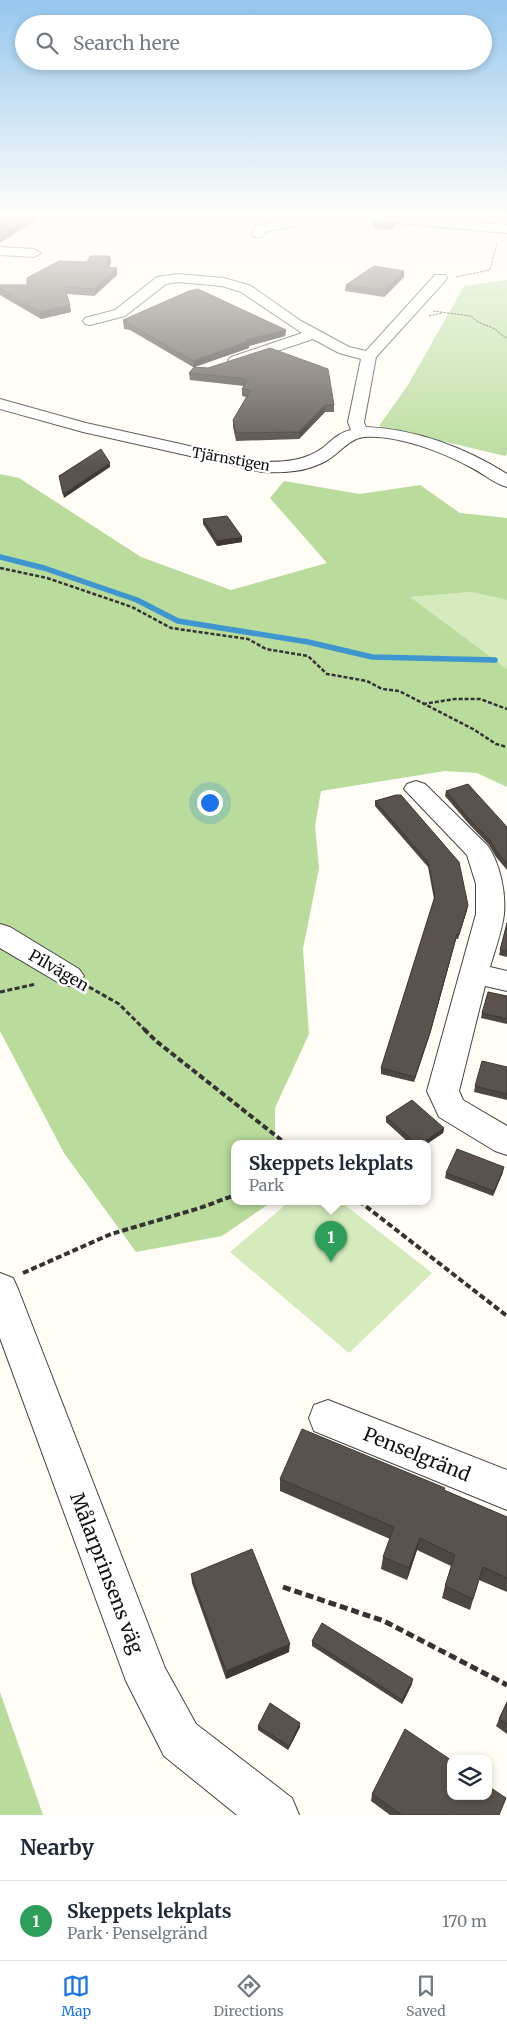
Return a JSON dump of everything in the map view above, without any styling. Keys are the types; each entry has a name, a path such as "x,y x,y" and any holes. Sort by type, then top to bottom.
{"street":[{"path":"90,321 120,313 138,299"},
{"path":"260,299 296,324 344,350 369,356"},
{"path":"423,299 410,310 369,356 356,422 360,432 389,434 447,451 478,464 507,482"},
{"path":"221,364 315,334"},
{"name":"Tjärnstigen","path":"0,404 83,427 262,467 289,467 311,462 348,437 360,432"},
{"path":"416,789 479,852 489,884 490,914 443,1091 450,1108 507,1142"},
{"name":"Pilvägen","path":"0,934 69,976"},
{"path":"473,973 507,981"},
{"name":"Målarprinsens väg","path":"9,1282 148,1681 180,1740 274,1815"},
{"name":"Penselgränd","path":"328,1418 507,1490"}],"path":[{"path":"410,310 471,316 477,323 495,329 503,337 507,338"},
{"path":"0,569 47,578 132,607 171,628 248,639 266,649 308,656 327,674 367,681 382,690 399,691 473,729 496,744 507,747"},
{"path":"423,704 455,699 480,699 507,709"},
{"name":"Pilvägen","path":"69,976 120,1004 156,1041 281,1140"},
{"path":"9,1282 111,1234 200,1208 231,1196"},
{"path":"364,1205 507,1316"},
{"path":"283,1587 384,1621 507,1685"}],"green space":[{"path":"457,299 507,299 507,454 505,456 379,426 408,385"},
{"path":"0,474 19,478 141,557 231,590 327,563 270,498 284,481 360,494 420,485 460,513 507,518 507,600 471,592 410,597 507,669 507,787 477,773 445,771 321,791 315,826 319,868 303,949 309,1034 275,1108 275,1140 231,1140 231,1205 267,1205 222,1236 136,1252 64,1153 0,1031"},
{"path":"471,592 507,600 507,669 409,597"},
{"path":"285,1205 345,1205 432,1273 349,1353 230,1252"},
{"path":"0,1692 43,1815 0,1815"}],"building":[{"path":"18,299 68,299 70,305 40,312"},
{"path":"171,299 219,299 286,330 246,340 249,341 193,361 123,320"},
{"path":"270,348 328,369 334,405 325,405 299,432 236,433 233,420 251,390 242,389 248,379 189,373 194,367 208,368"},
{"path":"101,449 110,463 63,494 59,476"},
{"path":"227,516 242,537 217,541 203,519"},
{"path":"468,784 507,827 507,864 490,840 468,818 446,791"},
{"path":"401,795 459,862 468,905 459,934 457,934 431,1029 415,1077 381,1068 435,896 428,862 375,801"},
{"path":"507,923 507,951 500,950"},
{"path":"488,992 507,996 507,1019 482,1013"},
{"path":"482,1061 507,1067 507,1094 475,1086"},
{"path":"412,1100 444,1128 426,1140 413,1140 386,1117"},
{"path":"457,1149 504,1167 494,1191 446,1173"},
{"path":"302,1429 445,1488 444,1490 507,1517 507,1578 483,1567 473,1599 445,1586 455,1555 420,1538 409,1568 383,1557 394,1527 280,1479"},
{"path":"252,1549 290,1644 226,1671 191,1574"},
{"path":"322,1623 413,1679 402,1700 312,1641"},
{"path":"507,1702 507,1724 499,1719"},
{"path":"270,1703 300,1723 289,1746 258,1726"},
{"path":"405,1729 447,1757 447,1800 492,1800 492,1789 506,1798 499,1815 402,1815 372,1794"}],"waterway":[{"path":"0,557 44,568 137,600 178,621 308,642 372,657 495,660"}],"place":[{"name":"Skeppets lekplats","path":"331,1262"}]}
